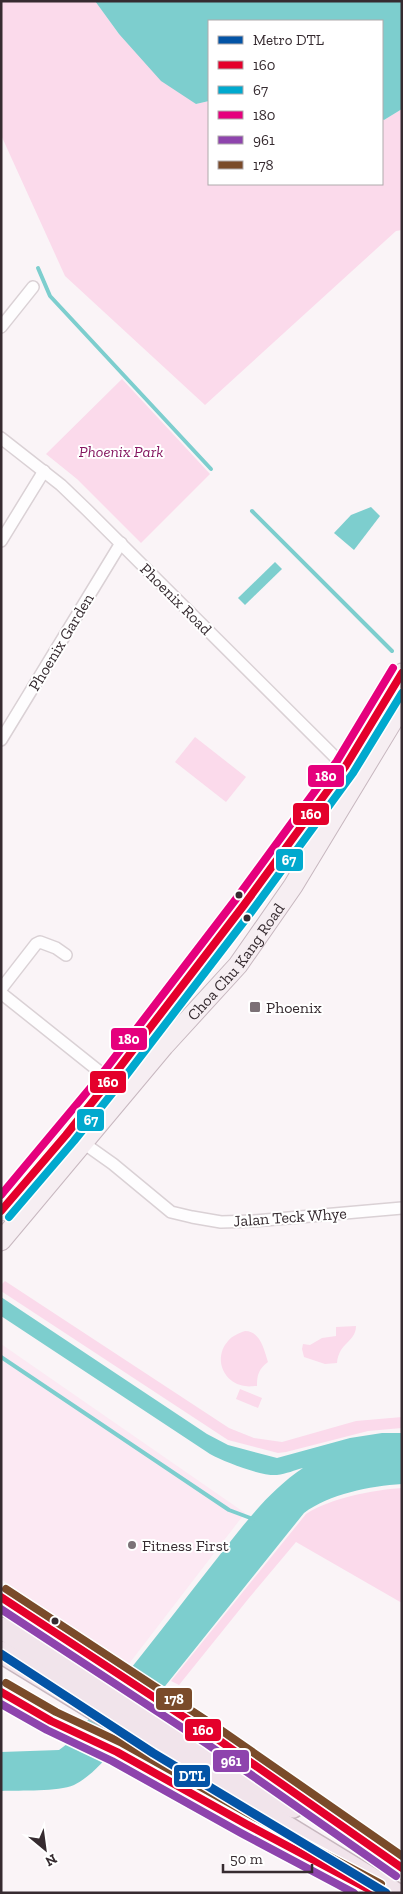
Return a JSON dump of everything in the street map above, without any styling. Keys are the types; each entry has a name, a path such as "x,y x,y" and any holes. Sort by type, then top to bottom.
{"highway":[{"path":"1,1597 325,1813 402,1869"},
{"path":"1,1628 36,1662 395,1893"},
{"path":"1,1652 36,1662 402,1869"},
{"path":"1,1692 51,1721 117,1752 246,1824 376,1893"}],"main road":[{"name":"Choa Chu Kang Road","path":"1,1211 110,1080 244,905 345,767 402,673"},
{"name":"Choa Chu Kang Road","path":"1,1241 153,1059 238,965 293,886 402,706"},
{"path":"244,905 243,919 247,925 253,926 276,910"},
{"path":"213,946 230,936 239,936 243,939 245,943 238,965"}],"street":[{"path":"1,327 33,287"},
{"name":"Phoenix Road","path":"1,438 61,485 345,767"},
{"path":"1,541 44,471"},
{"name":"Phoenix Garden","path":"2,738 121,543"},
{"path":"1,989 36,944 40,942 56,948 66,955"},
{"path":"1,994 116,1083 122,1082 153,1059"},
{"name":"Jalan Teck Whye","path":"82,1142 113,1164 171,1212 192,1217 221,1222 253,1222 402,1208"}],"shaded area":[{"path":"1,1344 245,1513 128,1665 1,1579"}],"green space":[{"path":"1,1 95,1 119,34 196,104 208,101 208,185 383,185 383,120 402,109 402,230 396,231 205,405 65,276 1,135"},
{"name":"Phoenix Park","path":"122,379 210,474 141,543 77,479 46,454"},
{"path":"195,737 246,777 226,802 175,762"},
{"path":"5,1281 229,1428 254,1438 282,1442 356,1421 402,1417 402,1428 368,1431 278,1453 228,1440 1,1291 1,1285"},
{"path":"356,1326 353,1336 338,1356 337,1363 325,1364 304,1357 303,1344 310,1345 322,1338 336,1336 336,1327"},
{"path":"245,1331 258,1337 268,1362 259,1372 257,1386 245,1386 231,1380 226,1375 221,1362 221,1355 228,1341"},
{"path":"240,1389 262,1398 258,1408 236,1399"},
{"path":"402,1488 402,1603 296,1542 179,1685 171,1681 306,1514 339,1499"}],"water":[{"path":"95,1 402,1 402,109 383,120 383,20 208,20 208,101 196,104 161,81 119,34"},
{"path":"371,507 380,516 354,550 334,533 351,515"},
{"path":"275,562 282,569 245,605 238,598"},
{"path":"1,1297 207,1434 228,1445 277,1458 350,1438 382,1433 402,1433 402,1484 350,1492 314,1506 304,1513 117,1746 86,1777 74,1785 59,1789 1,1791 1,1752 59,1750 67,1744 121,1680 263,1502 303,1468 270,1475 243,1468 210,1454 1,1316"}],"waterway":[{"path":"38,268 50,296 211,469"},
{"path":"252,511 392,651"},
{"path":"1,1357 229,1510 253,1519"}],"metro line":[{"name":"DTL","path":"1,1654 153,1753 386,1893"}],"transit line":[{"name":"180","path":"1,1195 102,1074 236,899 337,761 393,668"},
{"name":"160","path":"1,1211 110,1080 244,905 345,767 402,673"},
{"name":"67","path":"9,1217 118,1086 252,911 353,773 402,693"},
{"name":"178","path":"6,1589 218,1728 402,1856"},
{"name":"160","path":"1,1597 213,1736 402,1868"},
{"name":"961","path":"1,1609 207,1744 396,1876"},
{"name":"178","path":"6,1683 56,1712 122,1743 251,1815 381,1884"},
{"name":"160","path":"1,1692 51,1721 117,1752 246,1824 376,1893"},
{"name":"961","path":"1,1704 47,1730 112,1761 354,1893"}],"place":[{"name":"Phoenix","path":"255,1007"},
{"name":"Fitness First","path":"132,1545"}]}
